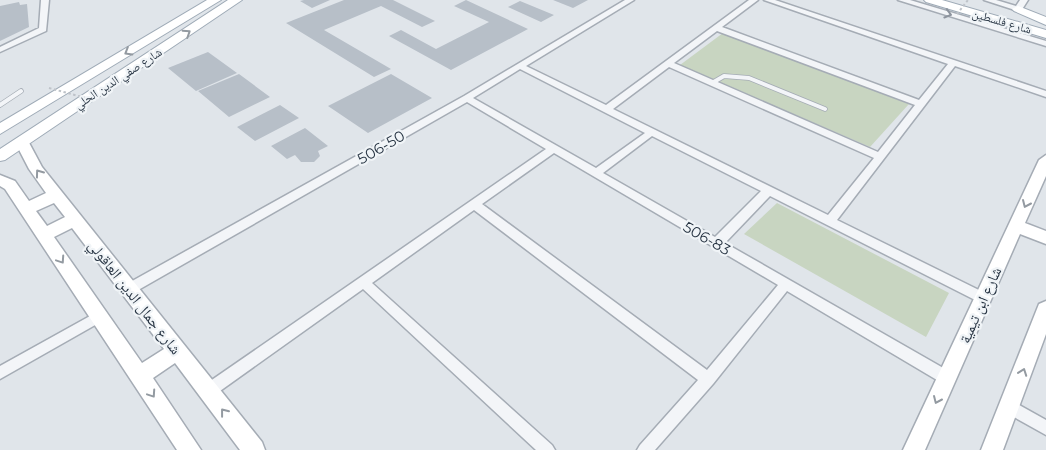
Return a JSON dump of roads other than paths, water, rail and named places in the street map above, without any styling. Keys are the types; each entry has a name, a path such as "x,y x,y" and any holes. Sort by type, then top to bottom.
{"main road":[{"name":"شارع صفي الدين الحلي","path":"0,156 236,0"},
{"name":"شارع فلسطين","path":"930,0 1046,34"},
{"name":"شارع فلسطين","path":"967,0 1046,22"},
{"name":"شارع صفي الدين الحلي","path":"0,129 208,1"},
{"path":"1021,4 1046,22"}],"street":[{"path":"0,50 43,30 44,0"},
{"name":"506-50","path":"129,289 467,98 630,0"},
{"path":"607,109 754,0"},
{"path":"768,0 1046,94"},
{"path":"902,0 1046,44"},
{"path":"988,0 1021,4"},
{"path":"717,28 921,104"},
{"path":"830,221 953,63"},
{"path":"669,64 880,157"},
{"path":"520,66 983,298"},
{"name":"506-83","path":"467,98 947,378"},
{"path":"596,173 652,132"},
{"name":"شارع جمال الدين العاقولي","path":"22,142 30,160 56,195 254,450"},
{"path":"208,391 554,148"},
{"name":"شارع ابن تيمية","path":"914,450 1046,160"},
{"path":"0,180 10,185 190,450"},
{"path":"717,243 769,190"},
{"path":"26,209 56,195"},
{"path":"474,204 708,379"},
{"path":"44,235 75,219"},
{"path":"1016,226 1046,238"},
{"path":"363,282 547,450"},
{"path":"645,450 708,379 786,284"},
{"path":"0,373 99,316"},
{"path":"992,450 1044,318"},
{"path":"139,376 177,351"},
{"path":"1010,407 1046,428"}],"lane":[{"path":"712,83 724,76 749,78 825,109"},
{"path":"0,105 22,91"}]}
